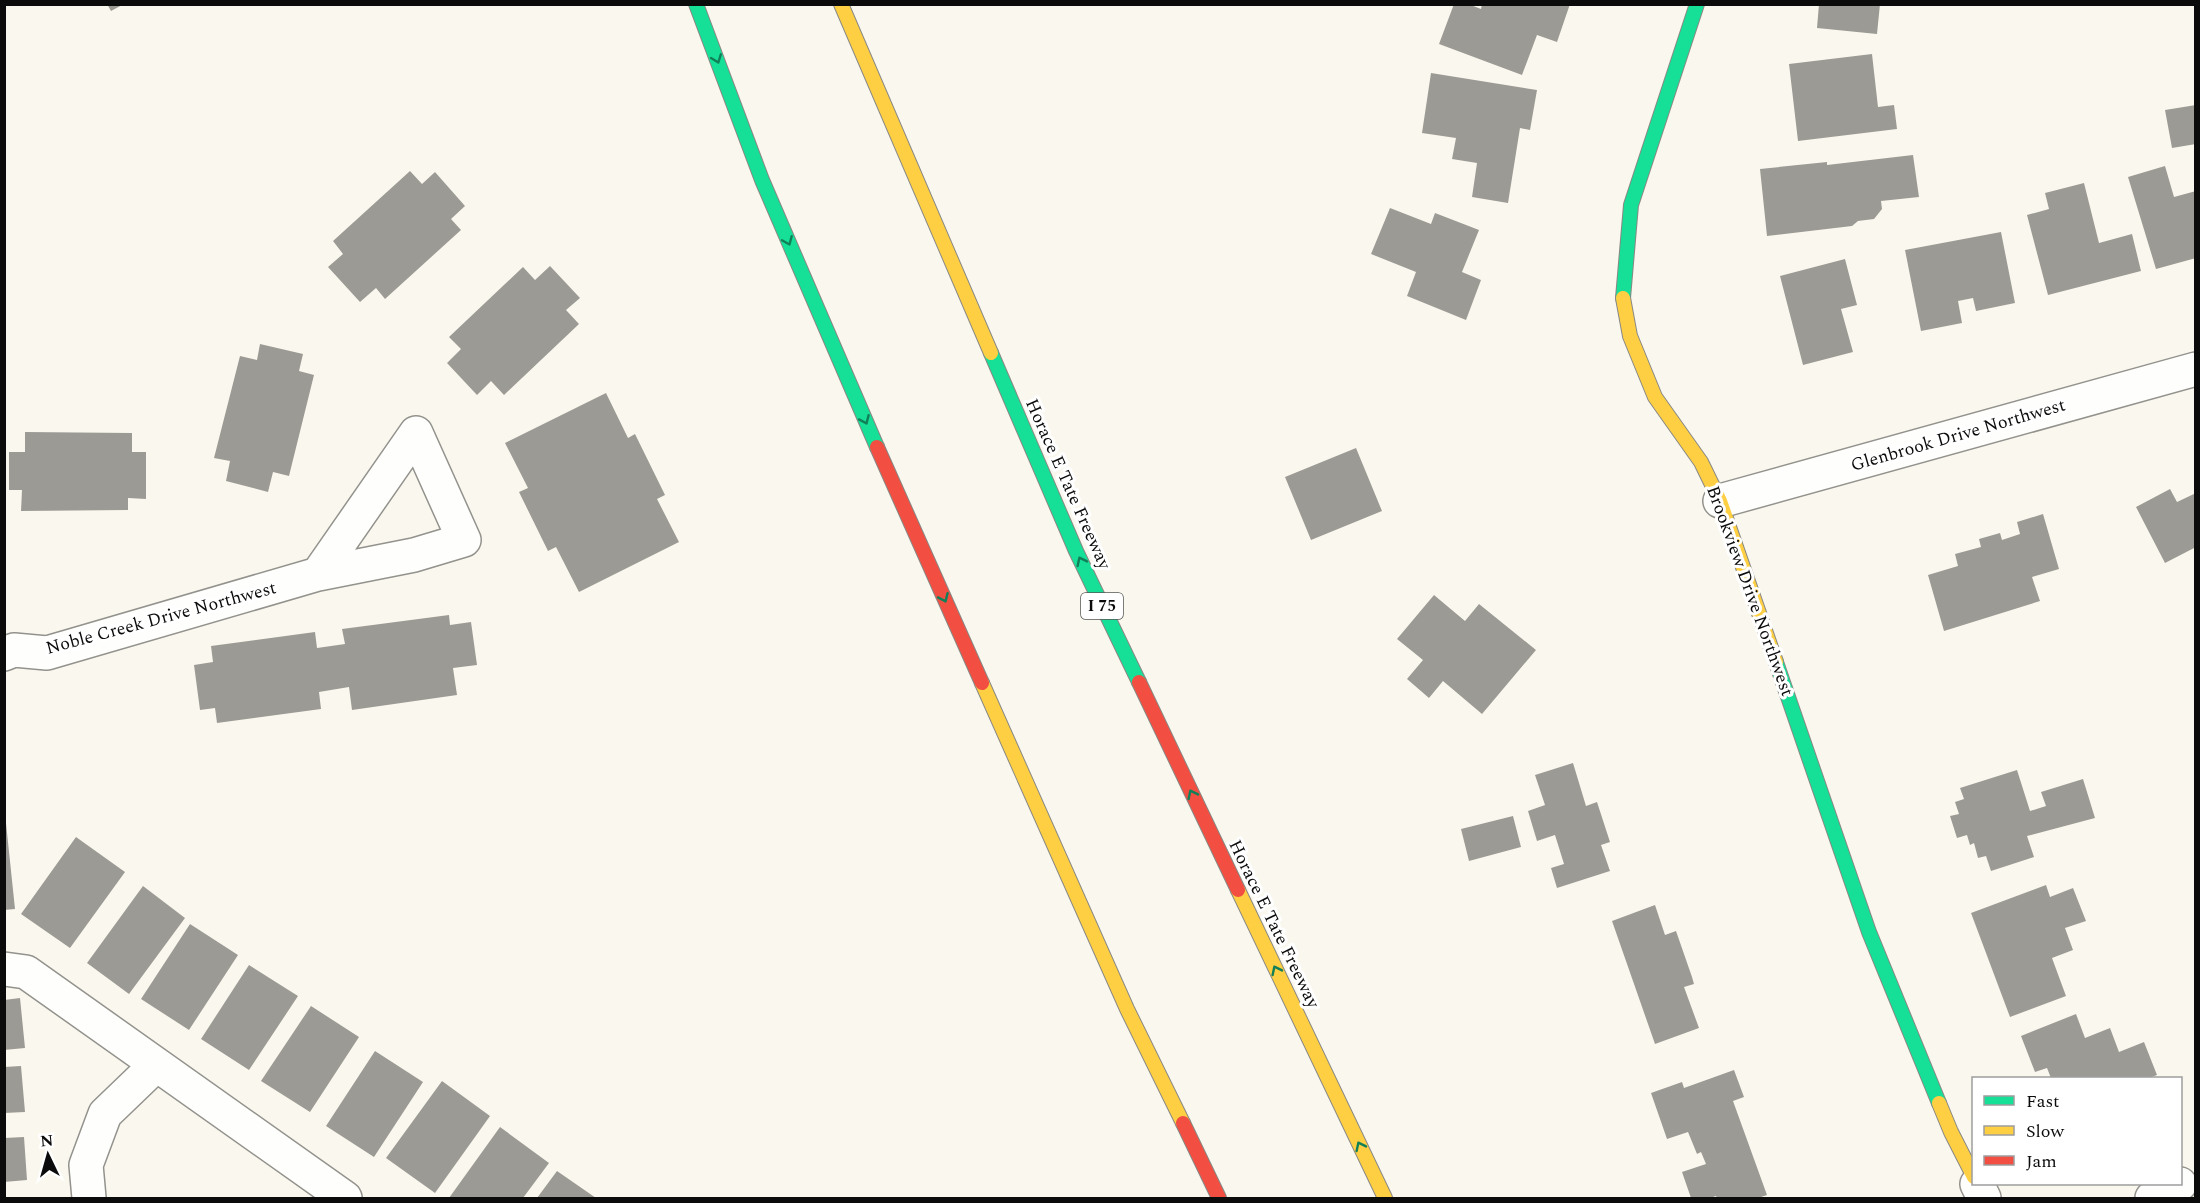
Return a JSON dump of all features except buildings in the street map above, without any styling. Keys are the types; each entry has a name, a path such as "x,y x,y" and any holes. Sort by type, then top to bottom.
{"main road":[{"path":"696,4 762,180 836,354 1127,1009 1219,1198"},
{"name":"Horace E Tate Freeway","path":"842,4 1076,551 1385,1198"},
{"name":"Brookview Drive Northwest","path":"1697,4 1631,205 1623,297 1630,336 1655,397 1701,462 1720,501 1869,932 1951,1132 1972,1173"}],"street":[{"name":"Glenbrook Drive Northwest","path":"1720,501 2196,369"},
{"name":"Noble Creek Drive Northwest","path":"4,654 14,650 47,653 318,574 414,555 464,540 416,433 318,574"},
{"path":"4,969 26,972 345,1198"},
{"path":"89,1198 86,1165 105,1114 156,1065"},
{"path":"2182,1182 2196,1175"},
{"path":"2152,1198 2176,1185"}],"traffic: fast":[{"path":"696,4 762,180 877,447"},
{"path":"1623,298 1631,205 1697,4"},
{"path":"991,353 1076,551 1139,682"},
{"path":"1776,662 1869,932 1939,1103"}],"traffic: slow":[{"path":"841,4 991,353"},
{"path":"1623,298 1630,336 1655,397 1701,462 1720,501 1776,662"},
{"path":"982,683 1127,1009 1183,1123"},
{"path":"1238,890 1385,1198"},
{"path":"1939,1103 1972,1173"}],"traffic: jam":[{"path":"877,447 982,683"},
{"path":"1139,682 1238,890"},
{"path":"1183,1123 1219,1198"}]}
